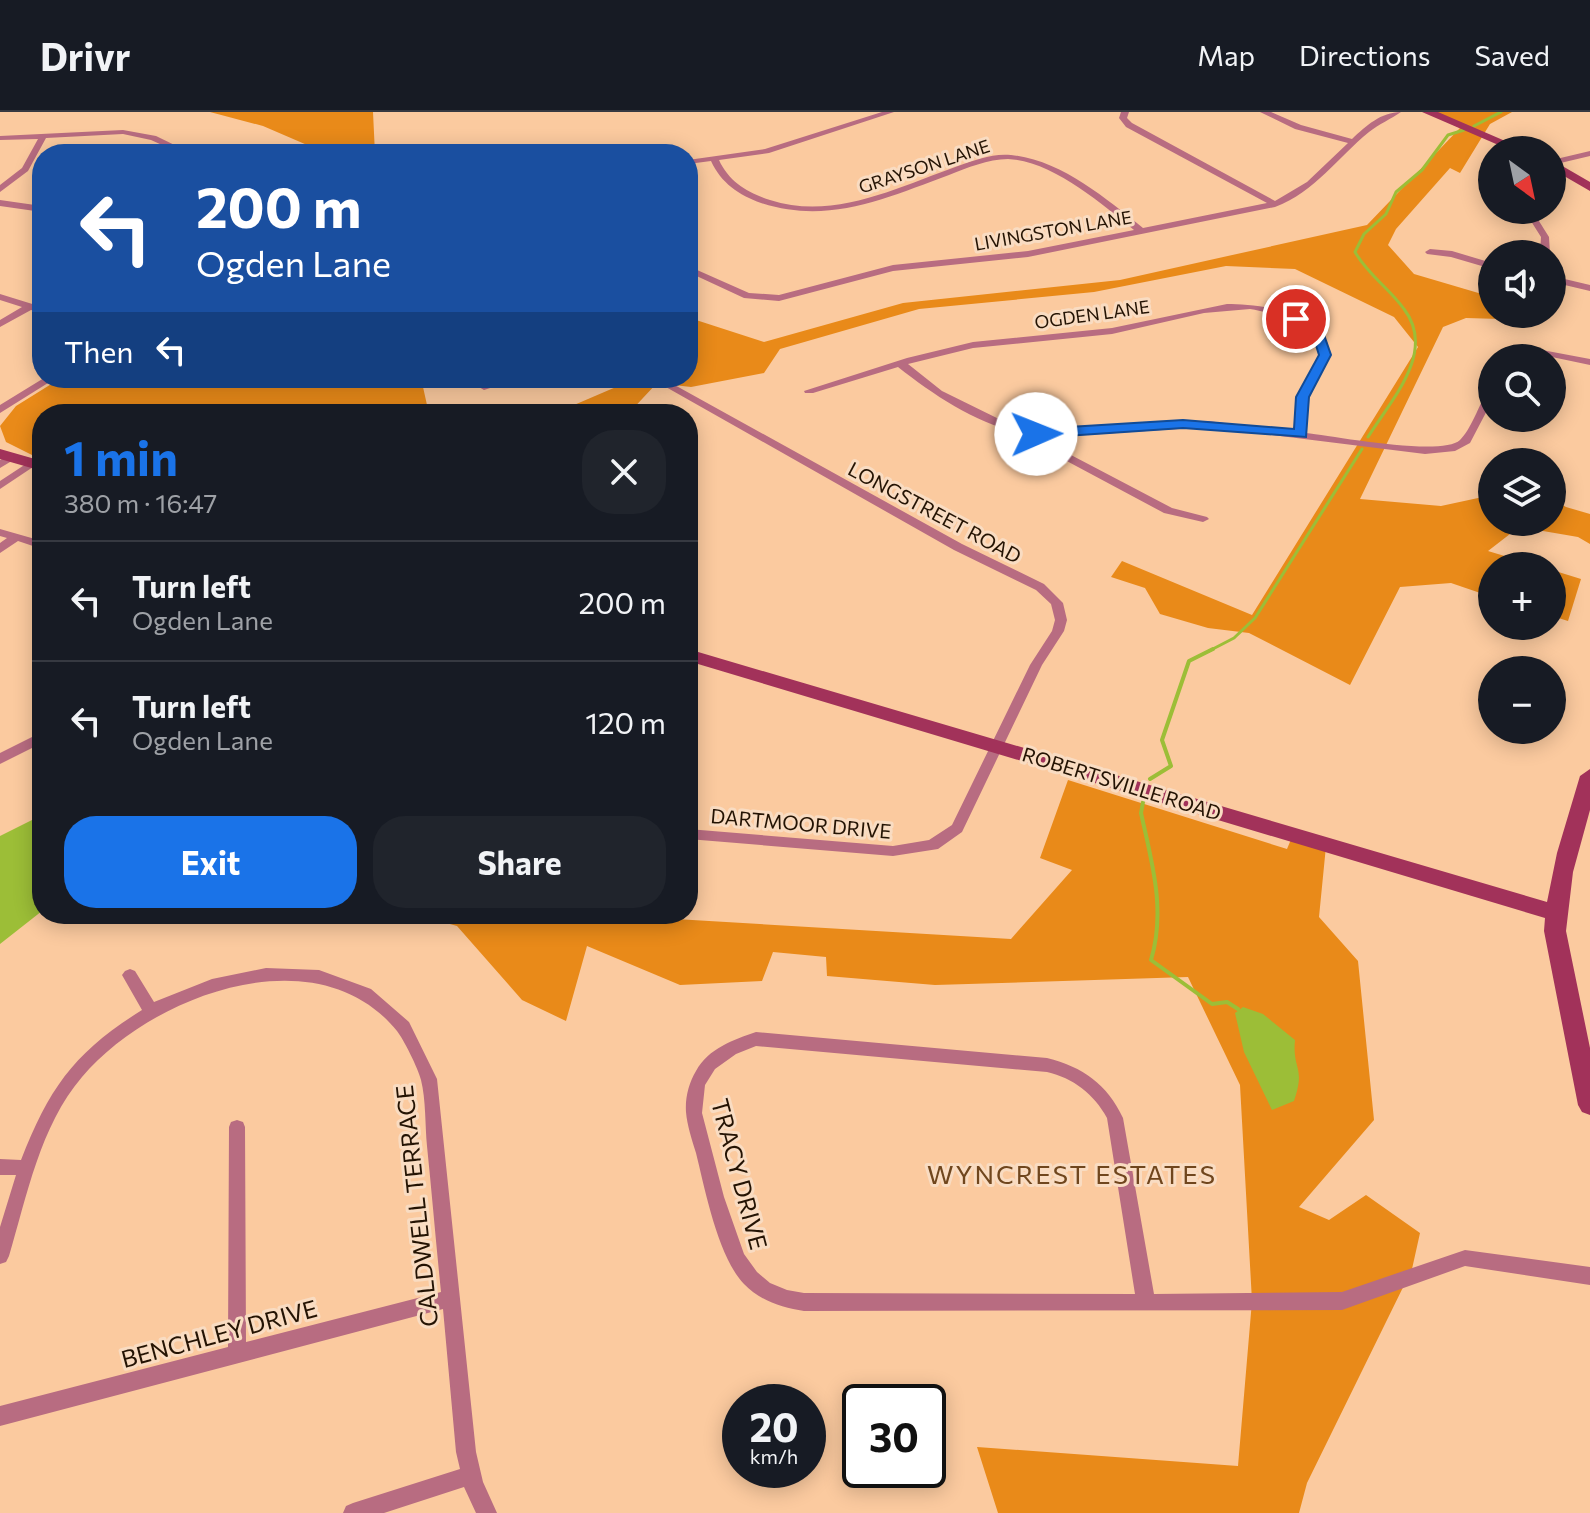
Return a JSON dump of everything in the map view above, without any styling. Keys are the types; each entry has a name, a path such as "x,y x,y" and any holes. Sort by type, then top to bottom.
{"street":[{"path":"698,161 779,148 890,112"},
{"path":"1125,112 1123,118 1129,125 1275,204"},
{"path":"1264,112 1298,127 1355,142"},
{"name":"LIVINGSTON LANE","path":"698,274 747,296 779,298 883,270 1010,257 1275,204 1307,189 1377,121 1397,112"},
{"path":"1428,112 1486,136"},
{"path":"0,138 133,133 167,144"},
{"path":"39,144 44,135"},
{"path":"1566,160 1590,153"},
{"path":"0,189 25,169 32,156"},
{"name":"GRAYSON LANE","path":"715,160 724,180 735,189 777,206 816,210 855,205 990,159 1023,158 1041,165 1106,204 1141,231"},
{"path":"1566,172 1590,187"},
{"path":"0,203 32,208"},
{"path":"1430,252 1452,254 1478,262"},
{"path":"1566,282 1590,288"},
{"path":"0,297 30,306"},
{"path":"0,324 30,306"},
{"name":"OGDEN LANE","path":"809,391 976,345 1123,329 1211,307 1257,307 1280,313 1307,326 1320,337 1324,347 1324,359 1302,397 1301,434"},
{"path":"1566,357 1590,362"},
{"path":"901,364 929,388 1003,425 1049,434 1183,424 1230,425 1416,450 1444,450 1466,441 1478,418"},
{"path":"0,410 35,388"},
{"name":"LONGSTREET ROAD","path":"673,388 958,547 1040,587 1054,599 1060,612 1058,631 1036,665 997,745"},
{"path":"1049,434 1053,445 1067,457 1168,511 1203,519"},
{"path":"4,459 32,463"},
{"path":"0,486 32,467"},
{"path":"0,532 32,542"},
{"path":"0,549 16,537"},
{"name":"ROBERTSVILLE ROAD","path":"698,658 997,745 1522,905 1555,912"},
{"path":"0,759 32,742"},
{"name":"DARTMOOR DRIVE","path":"698,835 893,851 925,848 940,842 957,828 997,745"},
{"path":"1590,776 1555,912 1561,968 1583,1029 1590,1105"},
{"name":"CALDWELL TERRACE","path":"0,1256 52,1106 76,1072 112,1036 150,1009 213,983 279,974 340,983 370,996 388,1009 414,1040 429,1079 471,1475 487,1513"},
{"path":"130,975 150,1009"},
{"name":"TRACY DRIVE","path":"1146,1303 1115,1118 1101,1094 1070,1071 1047,1065 765,1039 734,1046 719,1054 699,1077 693,1100 694,1113 737,1261 753,1281 777,1296 804,1302 1146,1303 1342,1301 1465,1258 1590,1276"},
{"path":"237,1127 237,1352"},
{"path":"0,1167 28,1168"},
{"name":"BENCHLEY DRIVE","path":"0,1416 450,1298"},
{"path":"353,1513 471,1475"}],"shaded area":[{"path":"210,112 373,112 375,144 305,144 263,126"},
{"path":"1426,112 1512,112 1490,124 1483,136 1478,136 1478,144 1460,173 1450,168 1396,229 1388,245 1414,274 1478,293 1478,318 1466,318 1443,327 1360,499 1441,506 1478,498 1478,536 1507,536 1488,551 1491,552 1478,552 1478,592 1451,583 1400,587 1350,685 1249,633 1208,628 1160,614 1145,588 1111,577 1122,561 1252,615 1418,347 1394,317 1295,269 1226,266 1094,292 919,309 780,349 764,373 698,386 698,321 764,342 903,303 1120,280 1367,225 1460,128"},
{"path":"45,388 423,388 427,404 32,404 32,455 6,442 0,426 16,406"},
{"path":"614,388 652,388 637,404 576,404"},
{"path":"1566,507 1590,514 1590,544 1566,535"},
{"path":"1566,574 1581,579 1566,620"},
{"path":"1068,780 1287,849 1292,837 1326,846 1319,917 1358,961 1374,1120 1299,1207 1329,1220 1366,1195 1420,1233 1412,1269 1307,1483 1299,1513 998,1513 977,1447 1238,1466 1252,1301 1240,1085 1188,977 935,985 827,976 826,957 773,952 762,981 680,985 587,946 566,1021 522,1000 457,926 450,924 698,924 698,920 1011,939 1072,870 1040,858"},
{"path":"32,820 32,919 0,944 0,836"},
{"path":"1243,1007 1263,1014 1295,1040 1299,1081 1294,1101 1272,1110 1244,1052 1235,1013"}],"waterway":[{"path":"1474,126 1501,112"},
{"path":"1368,437 1407,375 1416,342 1413,325 1404,309 1355,252 1364,234 1386,214 1396,192 1422,170 1448,135 1464,130"},
{"path":"1209,651 1234,638 1255,618 1362,449"},
{"path":"1209,651 1213,649"},
{"path":"1150,779 1171,766 1162,740 1189,661 1209,651"},
{"path":"1143,802 1141,813 1157,905 1151,960 1212,1004 1227,1002 1238,1009"}],"district":[{"name":"WYNCREST ESTATES","path":"1072,1173"}],"route":[{"path":"1036,434 1183,424 1230,425 1301,434 1302,397 1325,355 1320,337 1296,319"}]}
